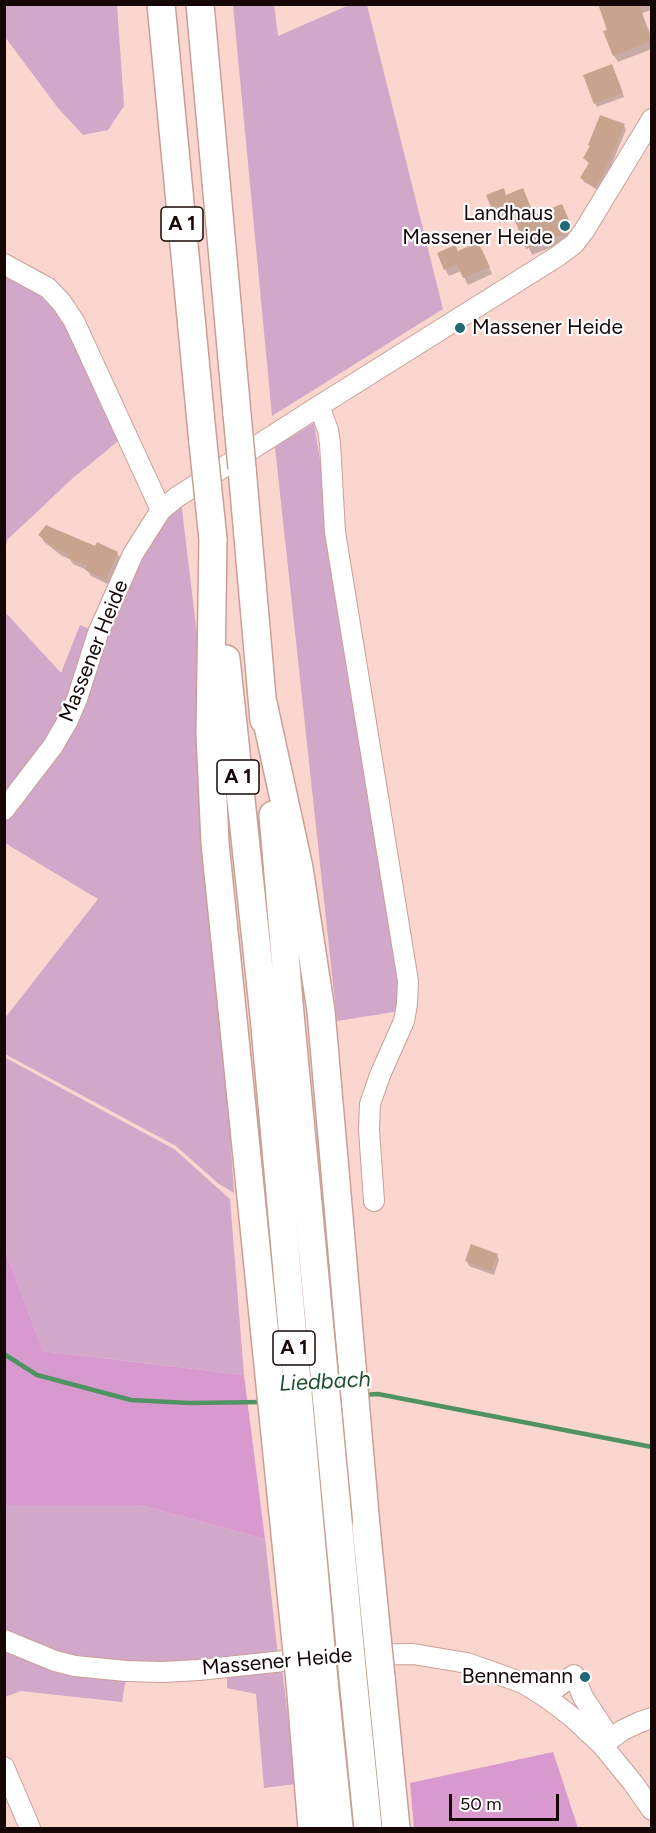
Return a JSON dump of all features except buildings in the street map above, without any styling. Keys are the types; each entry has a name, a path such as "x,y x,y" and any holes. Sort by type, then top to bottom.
{"highway":[{"name":"A 1","path":"161,4 203,443 264,1016 312,1681 339,1828"},
{"name":"A 1","path":"200,4 290,1014 368,1828"},
{"path":"213,539 210,734 215,843 233,1019 312,1681 312,1828"},
{"path":"263,703 299,868 321,1011 396,1828"}],"street":[{"name":"Massener Heide","path":"4,810 53,746 67,722 77,699 98,633 133,554 162,510 177,497 574,244 651,119"},
{"path":"4,264 48,288 74,321 162,510"},
{"path":"319,406 328,430 335,532 408,981 404,1020 370,1104 369,1130 374,1201"},
{"name":"Massener Heide","path":"4,1640 32,1653 75,1666 126,1671 199,1670 340,1655 412,1654 467,1663 523,1683 548,1698 572,1717 602,1745 633,1783 651,1810"},
{"name":"Massener Heide","path":"548,1698 556,1688 574,1675 583,1697 604,1729 602,1745"},
{"path":"602,1745 623,1730 651,1718"},
{"path":"4,1767 30,1828"}],"shaded area":[{"path":"5,4 117,5 124,106 108,130 83,135 58,108 5,37"},
{"path":"233,5 274,5 278,36 349,5 367,5 443,309 272,416"},
{"path":"5,267 58,306 122,438 73,478 7,540 5,550"},
{"path":"314,423 403,978 400,1011 337,1021 275,447"},
{"path":"181,501 197,635 198,734 234,1193 219,1184 176,1146 5,1054 5,1018 98,899 5,843 4,817 56,749 102,636 149,537"},
{"path":"5,612 61,673 80,625 94,631 64,719 5,802"},
{"path":"4,1057 174,1149 230,1199 244,1375 43,1351 5,1250"},
{"path":"5,1250 43,1351 244,1375 265,1539 140,1505 5,1505"},
{"path":"5,1505 140,1505 265,1539 278,1656 161,1665 76,1659 5,1631"},
{"path":"4,1647 126,1678 122,1702 21,1691 5,1697"},
{"path":"282,1668 296,1784 264,1788 256,1694 227,1688 227,1674"},
{"path":"553,1752 578,1828 414,1828 410,1783"}],"waterway":[{"name":"Liedbach","path":"4,1354 37,1375 131,1400 189,1403 264,1402"},
{"name":"Liedbach","path":"362,1395 378,1394 652,1447"}],"place":[{"name":"Landhaus Massener Heide","path":"565,226"},
{"name":"Massener Heide","path":"460,328"},
{"name":"Bennemann","path":"585,1677"}]}
